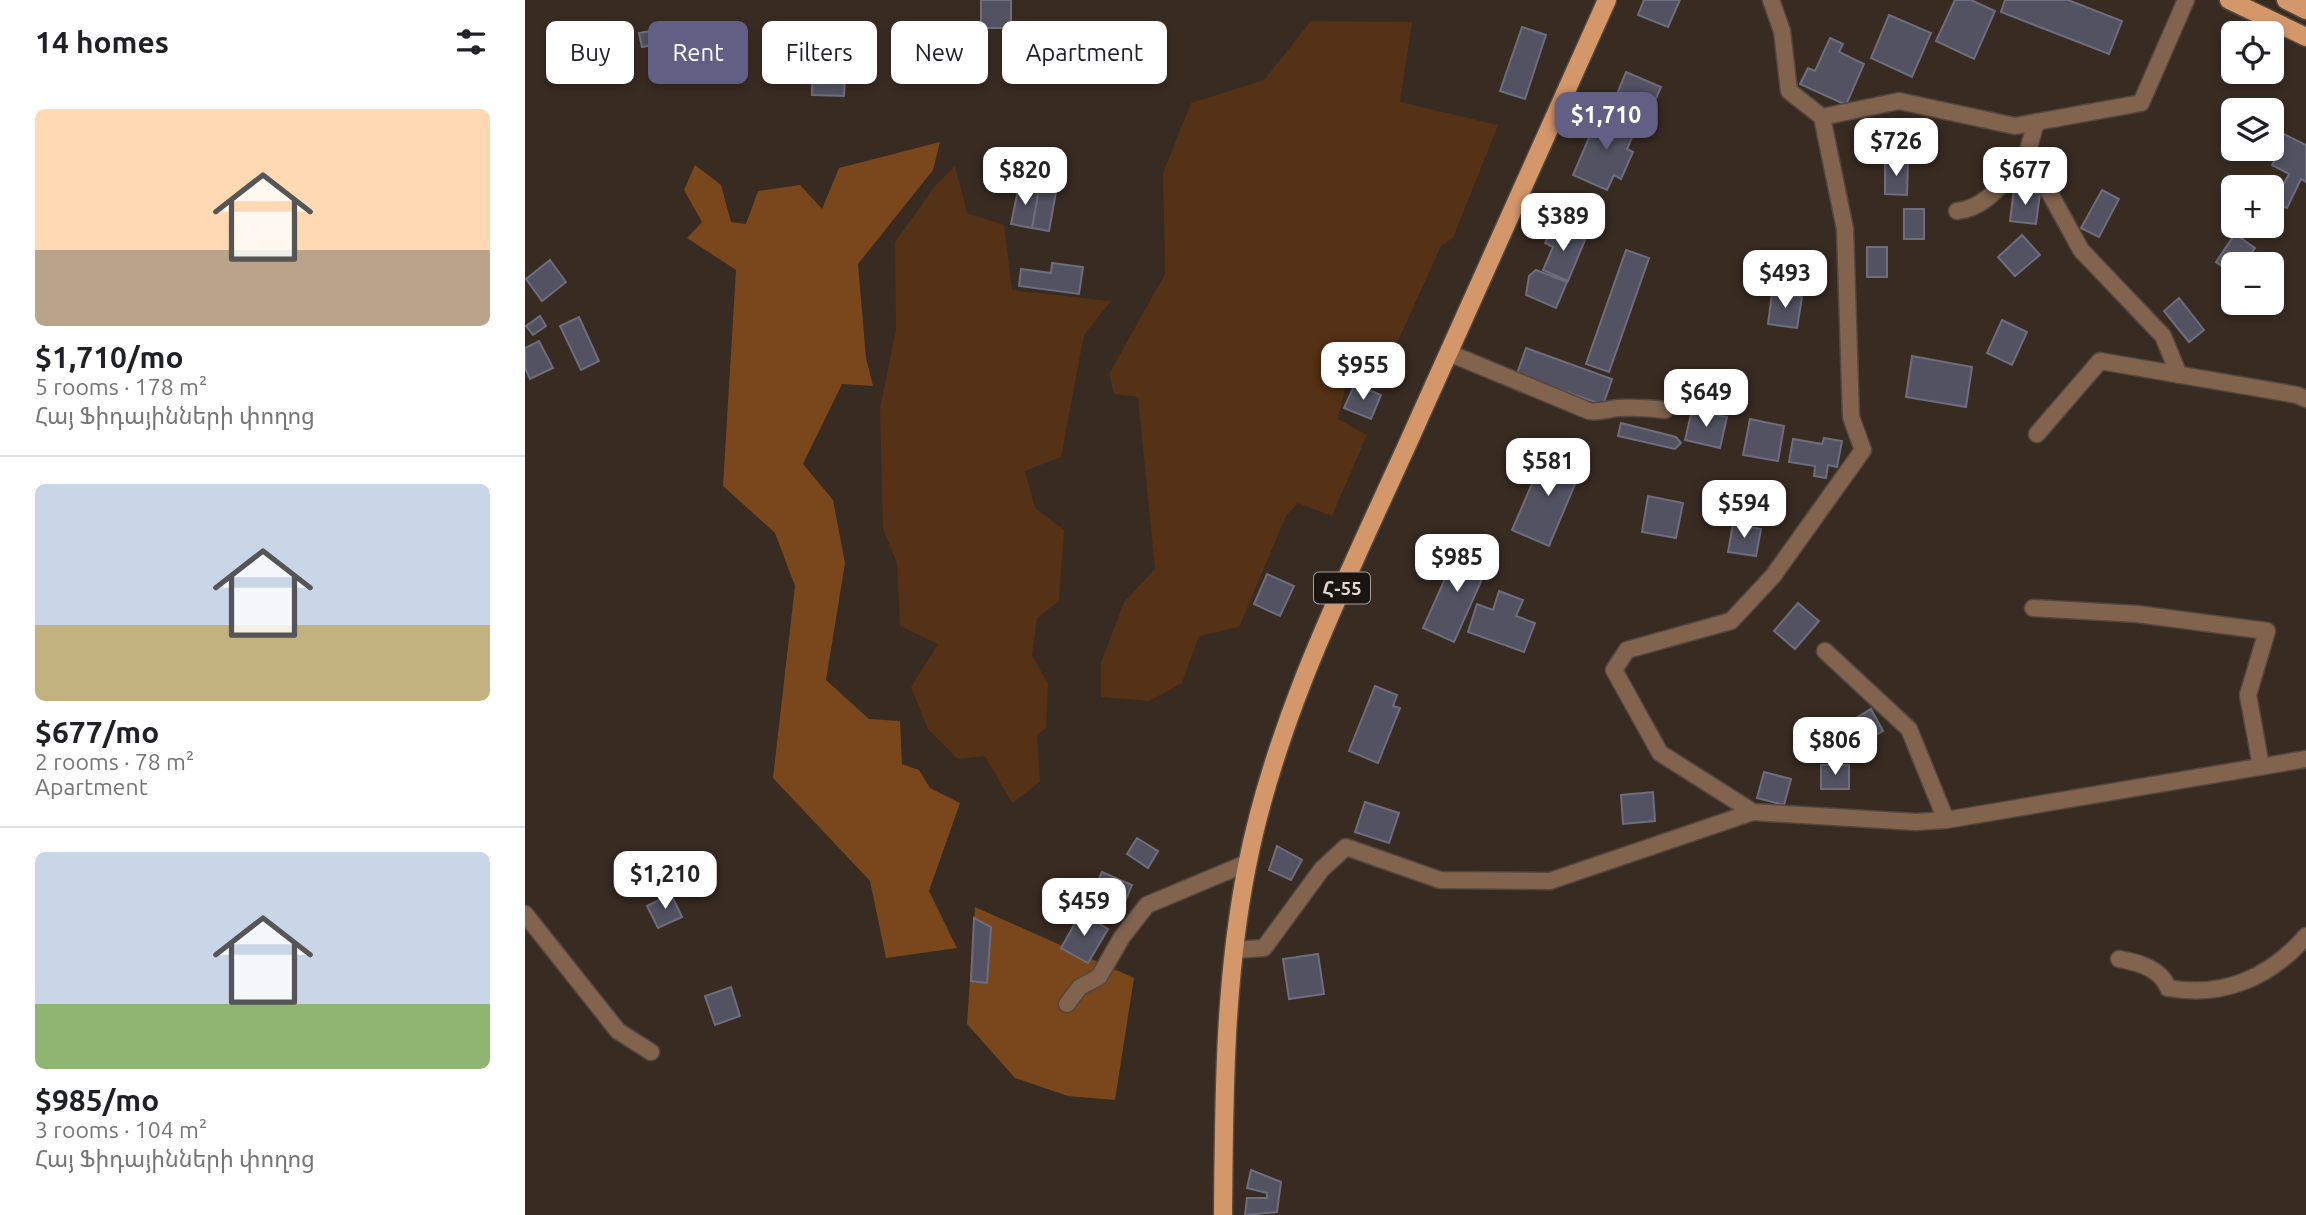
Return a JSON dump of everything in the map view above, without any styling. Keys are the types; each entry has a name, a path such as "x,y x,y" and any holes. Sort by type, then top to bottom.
{"main road":[{"name":"Հ-55","path":"1223,1215 1225,1068 1234,950 1247,863 1265,793 1315,648 1607,0"},
{"path":"2229,0 2306,37"},
{"path":"2286,0 2306,10"}],"street":[{"path":"1752,812 1660,753 1615,670 1627,650 1731,621 1773,576 1863,450 1851,416 1845,229 1822,117 1789,91 1782,31 1771,0"},
{"path":"1822,117 1899,101 2015,126 2141,103 2186,0"},
{"path":"1957,211 1971,210 1982,205 2026,156 2036,122"},
{"path":"2026,156 2081,250 2163,336 2179,375"},
{"path":"1449,353 1589,411 1597,413 1614,408 1647,407 1665,411"},
{"path":"2037,434 2100,361 2306,399"},
{"path":"2033,608 2137,614 2267,631 2248,695 2261,766"},
{"path":"1825,651 1909,729 1946,820"},
{"path":"1234,950 1264,948 1322,869 1346,847 1440,880 1550,881 1752,812 1916,822 1946,820 2306,759"},
{"path":"1067,1004 1080,987 1099,977 1122,937 1147,905 1247,863"},
{"path":"525,914 618,1031 650,1052"},
{"path":"2119,959 2136,962 2151,969 2165,979 2168,988 2212,992 2239,985 2261,973 2306,936"}],"shaded area":[{"path":"1311,21 1412,22 1400,102 1498,125 1453,238 1441,246 1379,383 1348,377 1338,419 1367,435 1332,516 1298,503 1286,516 1239,627 1199,636 1182,683 1149,701 1101,697 1101,663 1124,602 1155,569 1138,397 1114,394 1109,374 1165,274 1163,173 1191,103 1264,80"},
{"path":"940,142 933,170 858,264 866,358 873,386 842,384 803,464 833,500 845,563 826,680 869,719 900,721 902,764 919,770 930,788 960,803 929,891 957,948 886,958 870,881 773,778 795,586 775,533 723,486 736,270 687,238 702,222 684,190 695,165 721,185 731,222 746,224 758,191 800,185 822,209 839,168"},
{"path":"955,166 967,213 1004,225 1012,290 1111,301 1084,335 1061,457 1025,471 1035,508 1064,530 1059,601 1037,618 1032,655 1048,684 1046,728 1037,735 1040,782 1012,803 985,756 958,759 928,729 911,687 938,644 900,626 897,563 883,529 880,408 896,330 895,242 935,186"},
{"path":"975,907 1134,978 1115,1100 1068,1096 1015,1078 967,1024"}],"building":[{"path":"981,0 1011,0 1011,21 1002,21 1002,28 988,28 988,21 981,21"},
{"path":"1644,0 1680,0 1668,27 1638,15"},
{"path":"1955,0 1971,0 1995,11 1974,59 1936,41"},
{"path":"2005,0 2068,0 2122,21 2109,54 2001,12"},
{"path":"1889,15 1931,33 1912,77 1871,58"},
{"path":"1522,27 1546,35 1525,99 1500,91"},
{"path":"648,31 648,46 642,47 639,33"},
{"path":"1830,38 1843,44 1839,52 1864,64 1846,105 1800,84 1808,68 1815,71"},
{"path":"1626,72 1661,87 1649,114 1615,99"},
{"path":"812,84 845,84 844,96 812,95"},
{"path":"1600,112 1636,128 1627,149 1633,152 1621,179 1614,175 1607,190 1573,175"},
{"path":"2284,134 2306,145 2306,182 2301,179 2287,208 2284,207 2284,183 2289,174 2272,165 2274,161 2284,161"},
{"path":"1885,161 1908,161 1907,195 1885,194"},
{"path":"1019,185 1039,189 1032,228 1011,224"},
{"path":"1039,189 1056,192 1049,231 1032,228"},
{"path":"2014,189 2040,193 2036,224 2010,221"},
{"path":"2102,190 2119,199 2099,237 2081,228"},
{"path":"1904,209 1924,209 1924,239 1904,239"},
{"path":"1552,227 1585,240 1568,281 1543,270 1553,247 1545,243"},
{"path":"2022,235 2040,255 2015,276 1998,257"},
{"path":"2232,238 2241,238 2255,248 2252,252 2223,252"},
{"path":"1867,247 1887,247 1887,277 1867,277"},
{"path":"1626,250 1649,258 1609,372 1586,364"},
{"path":"550,260 566,282 542,301 526,279"},
{"path":"1052,263 1083,267 1079,294 1019,286 1021,269 1051,273"},
{"path":"1536,270 1567,282 1556,308 1526,295 1529,276"},
{"path":"1772,293 1802,297 1797,328 1768,324"},
{"path":"2179,298 2204,330 2189,342 2164,311"},
{"path":"540,316 546,326 533,335 526,326"},
{"path":"579,317 599,361 581,370 560,326"},
{"path":"2002,320 2027,332 2012,365 1987,353"},
{"path":"539,341 553,368 530,379 525,368 525,348"},
{"path":"1526,348 1612,379 1603,405 1517,374"},
{"path":"1912,356 1972,367 1966,407 1906,397"},
{"path":"1355,384 1381,395 1371,419 1344,408"},
{"path":"1692,410 1727,417 1720,448 1685,440"},
{"path":"1750,419 1784,426 1778,461 1743,455"},
{"path":"1621,423 1676,437 1681,443 1675,449 1618,436"},
{"path":"1824,438 1842,441 1837,467 1828,465 1826,478 1814,476 1815,466 1789,462 1793,439 1822,444"},
{"path":"1547,449 1583,465 1549,546 1512,530"},
{"path":"1648,496 1683,503 1676,538 1642,532"},
{"path":"1733,524 1761,529 1756,556 1728,552"},
{"path":"1460,545 1491,559 1454,642 1423,628"},
{"path":"1267,574 1294,586 1280,616 1254,604"},
{"path":"1499,591 1523,600 1516,616 1535,623 1524,652 1468,632 1477,604 1493,610"},
{"path":"1798,603 1819,621 1795,649 1774,631"},
{"path":"1375,686 1397,695 1393,706 1400,708 1378,763 1349,751"},
{"path":"1871,709 1883,731 1859,745 1846,724"},
{"path":"1821,765 1849,765 1849,789 1821,789"},
{"path":"1764,772 1791,779 1784,805 1757,798"},
{"path":"1653,792 1655,821 1623,824 1621,795"},
{"path":"1365,802 1399,813 1389,843 1355,832"},
{"path":"1137,838 1158,851 1148,868 1127,854"},
{"path":"1277,846 1302,860 1291,880 1269,870"},
{"path":"1102,872 1132,885 1120,914 1100,905 1106,891 1095,887"},
{"path":"671,894 682,917 658,928 647,906"},
{"path":"1081,913 1108,929 1088,963 1061,948"},
{"path":"974,918 991,927 987,983 971,981"},
{"path":"1318,954 1324,994 1289,999 1283,959"},
{"path":"731,987 740,1016 715,1025 705,996"},
{"path":"1251,1170 1281,1182 1277,1212 1245,1215 1247,1198 1267,1198 1267,1193 1247,1188"}]}
